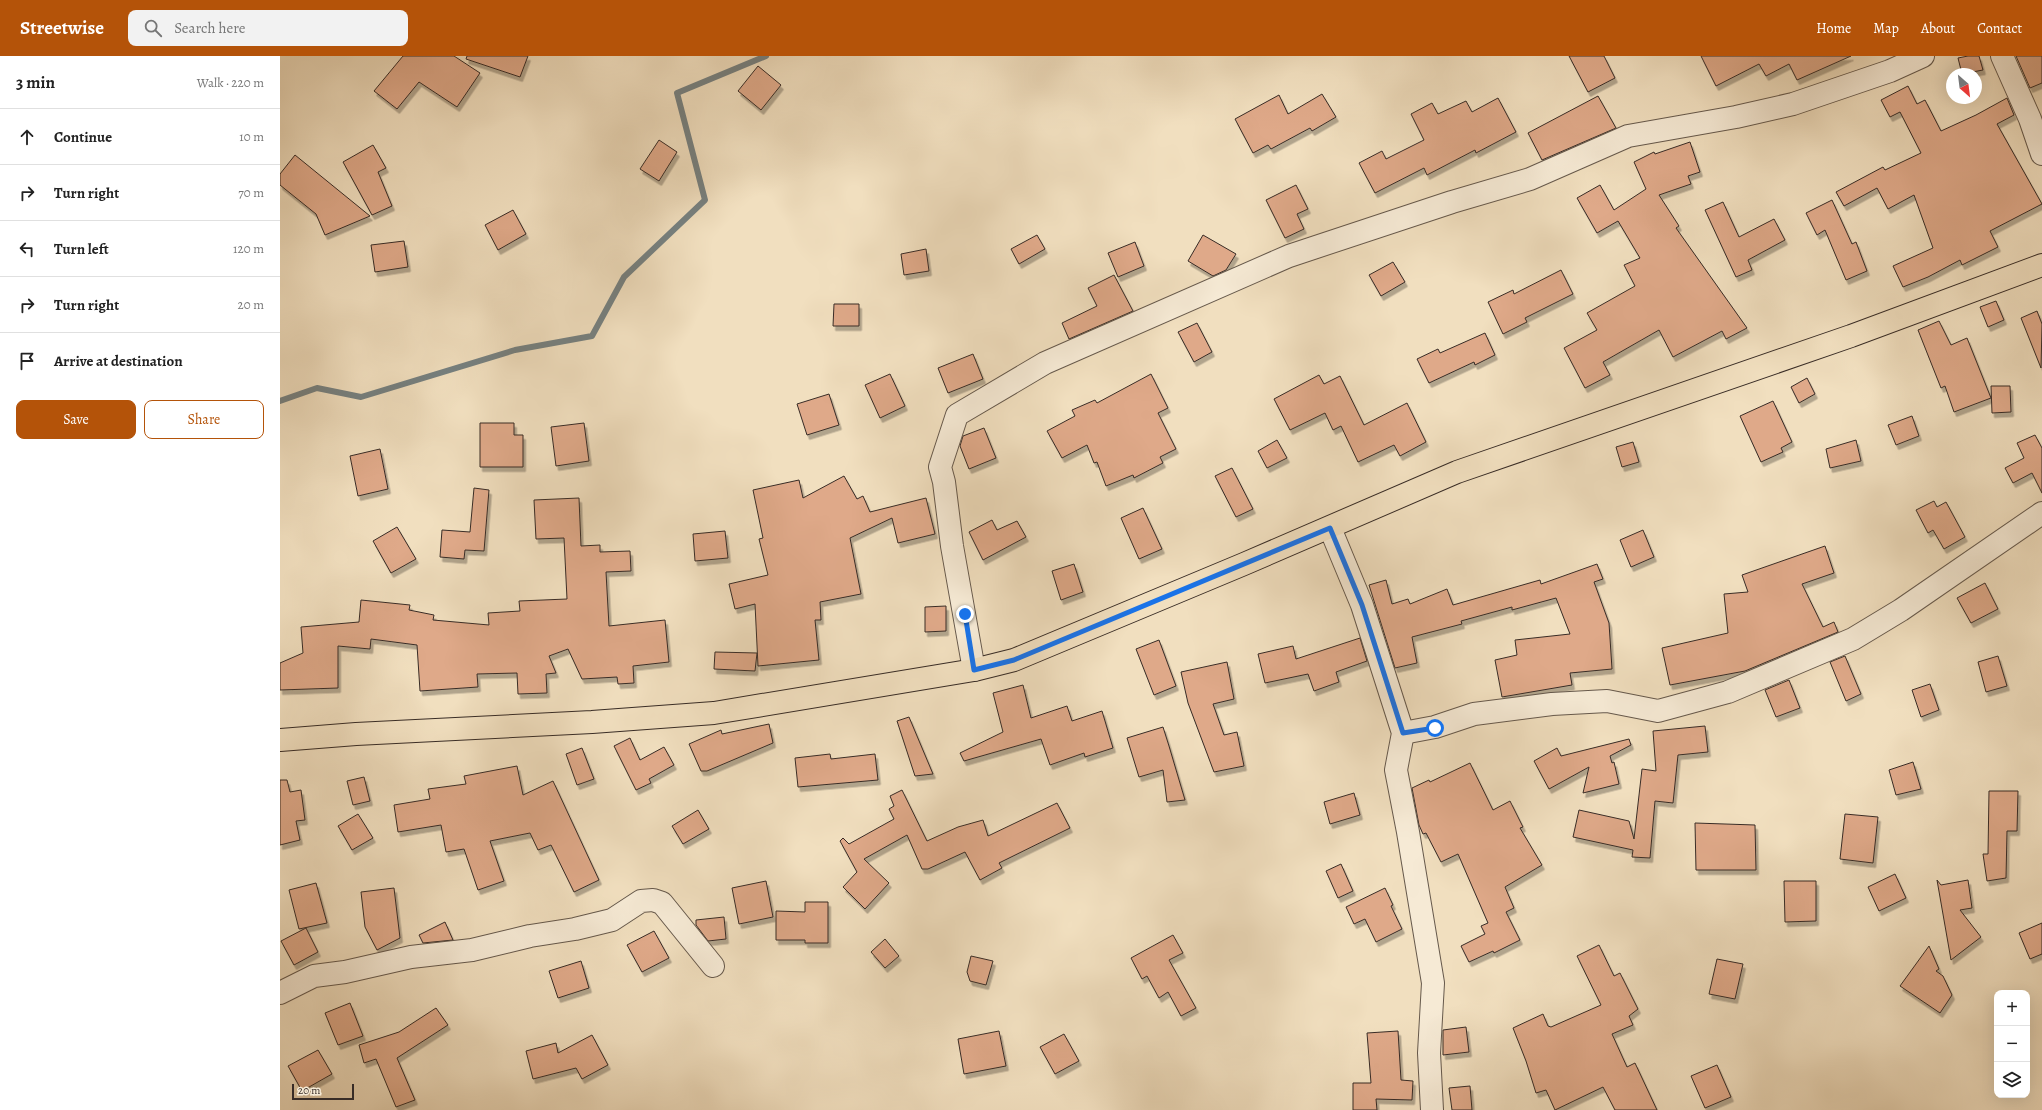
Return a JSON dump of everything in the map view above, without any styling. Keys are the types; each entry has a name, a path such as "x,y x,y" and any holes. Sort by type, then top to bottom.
{"main road":[{"path":"280,740 356,734 592,722 714,713 974,670 1014,660 1330,528 1457,472 1843,339 2042,265"}],"street":[{"path":"974,670 952,546 944,482 940,467 957,415 1045,363 1289,256 1452,202 1530,179 1628,136 1736,117 1793,104 1890,70 1923,56"},
{"path":"2002,56 2030,119 2042,154"},
{"path":"1403,733 1435,728 1474,714 1552,704 1607,702 1658,712 1728,692 1853,639 1901,610 2042,513"},
{"path":"1330,528 1362,605 1403,733 1396,770 1408,832 1433,983 1429,1053 1432,1110"},
{"path":"280,993 314,976 411,958 472,950 530,936 612,920 641,901 653,900 662,903 713,966"}],"building":[{"path":"403,56 454,56 480,73 457,107 419,82 397,109 374,91"},
{"path":"467,56 528,56 520,77 466,59"},
{"path":"1569,56 1604,56 1615,78 1588,92"},
{"path":"1701,56 1851,56 1797,80 1789,64 1766,76 1759,64 1716,86"},
{"path":"1979,56 1983,70 1982,68 1960,68 1958,58"},
{"path":"2016,56 2042,56 2042,83 2030,88"},
{"path":"758,66 781,85 761,110 738,91"},
{"path":"1908,86 1917,104 1925,100 1941,131 1976,115 2007,98 2014,115 1997,124 2042,204 1990,231 1998,247 1962,265 1960,260 1928,277 1903,287 1893,266 1933,248 1914,195 1888,209 1877,188 1844,206 1836,192 1883,167 1885,170 1921,153 1900,112 1890,117 1881,100"},
{"path":"1322,94 1336,117 1312,131 1310,128 1271,149 1268,145 1253,153 1235,119 1279,95 1288,114"},
{"path":"1598,96 1616,128 1542,160 1528,133"},
{"path":"1498,98 1516,132 1476,153 1475,150 1427,175 1424,168 1375,193 1359,163 1382,151 1386,159 1424,140 1411,114 1432,103 1438,114 1466,101 1472,112"},
{"path":"659,140 677,152 659,181 640,169"},
{"path":"1690,142 1700,172 1688,176 1691,184 1659,195 1679,226 1676,228 1747,328 1726,339 1722,331 1673,357 1659,330 1603,362 1610,375 1585,388 1564,348 1597,330 1587,313 1635,286 1624,265 1640,258 1618,221 1597,233 1577,198 1600,185 1614,210 1646,189 1634,162 1654,152 1655,154"},
{"path":"373,145 386,168 378,172 392,206 372,215 343,162"},
{"path":"295,155 370,216 325,235 316,214 280,185 280,174"},
{"path":"1296,185 1308,209 1297,214 1304,229 1285,238 1266,200"},
{"path":"1832,200 1852,244 1856,242 1867,271 1846,280 1825,230 1817,235 1806,213"},
{"path":"1723,202 1739,237 1774,219 1785,240 1748,260 1752,270 1736,277 1705,210"},
{"path":"513,210 526,234 498,250 485,225"},
{"path":"1037,235 1045,249 1019,264 1011,249"},
{"path":"1203,235 1236,254 1226,270 1213,276 1188,261"},
{"path":"404,241 408,267 375,272 371,245"},
{"path":"1135,242 1144,266 1118,277 1108,253"},
{"path":"926,249 929,271 904,275 901,254"},
{"path":"1393,262 1405,282 1381,296 1369,275"},
{"path":"1561,270 1573,294 1525,318 1527,322 1503,334 1488,302 1513,290 1514,294"},
{"path":"1114,275 1133,311 1069,339 1062,323 1097,306 1088,288"},
{"path":"1996,301 2004,320 1988,327 1980,307"},
{"path":"834,304 859,304 859,326 833,326"},
{"path":"2037,311 2042,324 2041,368 2021,318"},
{"path":"1939,321 1951,345 1967,338 1991,398 1954,412 1945,386 1941,388 1918,330"},
{"path":"1197,323 1212,352 1194,362 1178,332"},
{"path":"1485,333 1495,355 1475,365 1474,362 1429,383 1417,359 1438,349 1440,353"},
{"path":"973,354 983,379 948,393 938,368"},
{"path":"890,374 905,406 880,418 865,385"},
{"path":"1151,374 1168,408 1158,413 1176,449 1160,457 1163,463 1134,478 1133,475 1106,486 1097,462 1094,463 1087,445 1062,458 1047,431 1075,416 1072,410 1095,400 1097,403"},
{"path":"1319,375 1324,384 1340,376 1364,425 1407,403 1426,442 1400,456 1394,445 1358,462 1341,426 1333,430 1325,413 1290,430 1274,399"},
{"path":"1807,378 1815,394 1799,403 1791,387"},
{"path":"1991,386 2010,386 2011,412 1992,413"},
{"path":"829,394 839,425 807,435 797,404"},
{"path":"1773,401 1792,442 1781,448 1783,452 1761,462 1740,416"},
{"path":"1912,416 1919,436 1896,445 1888,425"},
{"path":"480,423 514,423 514,435 523,435 523,467 480,467"},
{"path":"584,423 589,461 556,466 551,427"},
{"path":"984,428 996,458 969,469 960,446 963,436"},
{"path":"2035,435 2042,448 2042,493 2032,473 2013,483 2005,468 2024,458 2017,443"},
{"path":"1277,440 1287,458 1267,468 1258,451"},
{"path":"1856,440 1861,461 1830,468 1826,449"},
{"path":"1633,442 1639,462 1622,467 1616,447"},
{"path":"380,449 388,489 358,496 350,456"},
{"path":"1232,468 1253,509 1236,517 1215,476"},
{"path":"844,476 857,499 863,496 870,512 926,498 935,534 898,543 892,518 850,538 861,594 820,602 821,620 815,620 819,660 758,666 755,604 735,609 729,584 768,575 759,539 763,538 753,490 799,480 803,498"},
{"path":"474,488 489,490 484,551 465,550 464,559 440,557 442,530 470,532"},
{"path":"579,498 581,546 600,545 600,552 630,551 631,571 606,572 609,626 665,620 669,662 633,666 634,683 618,684 617,677 582,679 568,649 549,656 556,673 546,674 547,693 518,694 517,673 477,674 478,687 420,691 417,645 371,639 370,649 338,646 338,688 280,690 280,663 303,653 301,627 359,622 361,600 410,605 409,610 434,615 433,620 489,625 488,613 520,611 519,601 567,599 564,538 536,539 534,500"},
{"path":"1934,501 1937,507 1946,502 1965,537 1944,549 1933,530 1928,533 1916,510"},
{"path":"1143,508 1162,549 1139,559 1121,518"},
{"path":"992,520 997,530 1017,521 1026,537 983,560 969,532"},
{"path":"397,527 416,559 391,573 373,541"},
{"path":"1643,530 1654,557 1631,567 1620,540"},
{"path":"725,531 728,558 695,561 693,534"},
{"path":"1825,546 1834,573 1802,584 1823,627 1834,622 1838,632 1745,671 1670,685 1662,648 1728,633 1724,594 1748,592 1742,575"},
{"path":"1074,564 1083,592 1061,600 1052,571"},
{"path":"1597,564 1603,579 1594,582 1609,623 1612,669 1570,673 1572,685 1502,697 1495,660 1517,655 1515,640 1570,634 1556,598 1512,610 1512,607 1461,621 1462,624 1412,637 1417,663 1395,668 1369,585 1386,580 1392,604 1408,599 1410,604 1447,589 1453,605 1540,580 1541,584"},
{"path":"1985,583 1998,609 1971,623 1957,598"},
{"path":"946,606 946,631 925,632 925,607"},
{"path":"1360,638 1367,661 1336,672 1339,682 1314,691 1308,674 1265,683 1258,654 1293,646 1296,659"},
{"path":"1159,640 1176,686 1154,695 1136,649"},
{"path":"715,652 757,653 755,671 714,669"},
{"path":"1845,656 1861,694 1846,701 1830,662"},
{"path":"1998,656 2007,686 1986,692 1978,662"},
{"path":"1227,662 1234,699 1213,704 1224,735 1237,732 1244,766 1214,772 1188,703 1181,672"},
{"path":"1789,680 1800,708 1776,717 1765,690"},
{"path":"1930,684 1939,710 1921,717 1912,690"},
{"path":"1023,685 1031,718 1067,706 1072,721 1102,711 1113,748 1085,757 1084,753 1050,765 1041,739 964,761 960,753 1003,732 993,693"},
{"path":"909,717 933,774 915,776 897,721"},
{"path":"769,724 773,743 707,771 701,771 689,744 721,730 722,734"},
{"path":"1705,726 1708,752 1678,755 1673,803 1655,801 1650,858 1632,857 1633,850 1573,837 1579,810 1629,821 1634,839 1642,769 1656,771 1653,731"},
{"path":"1163,727 1185,800 1167,802 1163,770 1139,777 1127,738"},
{"path":"630,738 640,760 664,747 674,765 649,779 651,783 636,790 614,746"},
{"path":"1629,739 1631,745 1610,756 1612,763 1614,762 1619,784 1583,793 1589,767 1549,789 1534,761 1557,748 1561,756"},
{"path":"582,748 594,779 577,785 566,754"},
{"path":"830,754 831,759 875,754 878,780 798,787 795,758"},
{"path":"1913,762 1921,789 1896,795 1889,770"},
{"path":"1470,763 1493,810 1510,801 1523,827 1520,828 1542,865 1505,887 1514,908 1506,912 1520,940 1494,953 1493,951 1469,962 1461,946 1485,934 1481,926 1488,923 1458,854 1441,862 1426,833 1423,834 1419,825 1412,788 1429,780 1430,782"},
{"path":"517,766 523,795 553,781 599,880 574,892 551,845 538,850 530,833 490,841 504,881 478,890 464,849 446,852 441,825 398,832 394,805 430,799 428,789 466,784 464,776"},
{"path":"364,777 370,801 353,805 347,781"},
{"path":"280,780 287,780 290,792 301,790 305,820 296,821 300,840 280,845"},
{"path":"902,790 927,841 958,827 983,820 988,836 1057,803 1070,828 999,863 1002,868 980,880 965,852 928,869 922,869 907,835 864,859 889,883 865,909 843,887 857,872 840,841 843,838 849,844 894,819 889,809 894,806 890,796"},
{"path":"1989,791 2018,791 2017,831 2007,831 2006,878 1987,881 1983,854 1988,854"},
{"path":"1354,793 1360,815 1330,824 1324,802"},
{"path":"698,810 709,829 683,844 672,826"},
{"path":"358,814 373,838 352,850 338,826"},
{"path":"1845,814 1878,817 1873,863 1840,859"},
{"path":"1695,823 1755,825 1756,870 1696,870"},
{"path":"1341,864 1353,891 1338,898 1326,871"},
{"path":"1895,874 1906,898 1879,911 1868,887"},
{"path":"1937,880 1941,885 1968,880 1972,908 1960,910 1981,937 1951,960"},
{"path":"766,881 773,917 739,924 732,888"},
{"path":"1784,881 1816,881 1816,921 1785,922"},
{"path":"316,883 327,923 299,929 289,890"},
{"path":"394,888 400,938 377,950 365,927 361,892"},
{"path":"1385,888 1393,905 1391,906 1402,929 1376,942 1365,919 1354,924 1346,907"},
{"path":"805,902 828,902 828,943 805,943 805,940 776,940 776,911 805,912"},
{"path":"724,917 726,939 708,941 696,925 696,920"},
{"path":"445,922 453,940 423,943 419,935"},
{"path":"2042,923 2042,954 2030,959 2019,933"},
{"path":"306,928 318,952 294,965 281,941"},
{"path":"654,931 669,958 642,972 627,945"},
{"path":"1173,935 1183,953 1169,960 1196,1008 1181,1016 1168,992 1159,998 1147,976 1142,979 1131,958"},
{"path":"885,939 899,956 885,968 871,952"},
{"path":"1599,945 1614,976 1620,973 1638,1009 1629,1016 1633,1025 1612,1034 1627,1067 1635,1063 1657,1110 1615,1110 1603,1087 1555,1110 1546,1090 1536,1093 1526,1061 1513,1028 1543,1014 1548,1026 1551,1027 1601,1005 1577,956"},
{"path":"1929,946 1939,969 1936,971 1943,976 1952,995 1940,1013 1900,986"},
{"path":"971,956 993,961 986,985 970,981 967,972"},
{"path":"1717,959 1743,964 1735,999 1709,994"},
{"path":"581,961 589,988 558,998 549,971"},
{"path":"350,1003 363,1036 338,1045 325,1013"},
{"path":"436,1008 448,1025 397,1058 415,1100 396,1107 376,1059 364,1063 359,1045 399,1032"},
{"path":"1466,1027 1469,1052 1443,1055 1443,1030"},
{"path":"999,1031 1006,1066 964,1074 958,1039"},
{"path":"1398,1031 1401,1080 1413,1081 1412,1100 1376,1099 1377,1110 1353,1110 1353,1083 1371,1083 1367,1033"},
{"path":"1064,1034 1079,1061 1055,1074 1040,1047"},
{"path":"592,1035 608,1065 582,1079 576,1068 533,1079 526,1051 556,1043 558,1053"},
{"path":"318,1050 332,1074 302,1091 288,1066"},
{"path":"1717,1065 1731,1097 1705,1108 1691,1076"},
{"path":"1470,1086 1472,1110 1452,1110 1449,1088"}],"waterway":[{"path":"280,401 317,388 361,397 515,350 592,336 624,277 705,200 677,93 766,56"}],"route":[{"path":"965,614 974,670 1014,660 1330,528 1362,605 1403,733 1435,728"}]}
